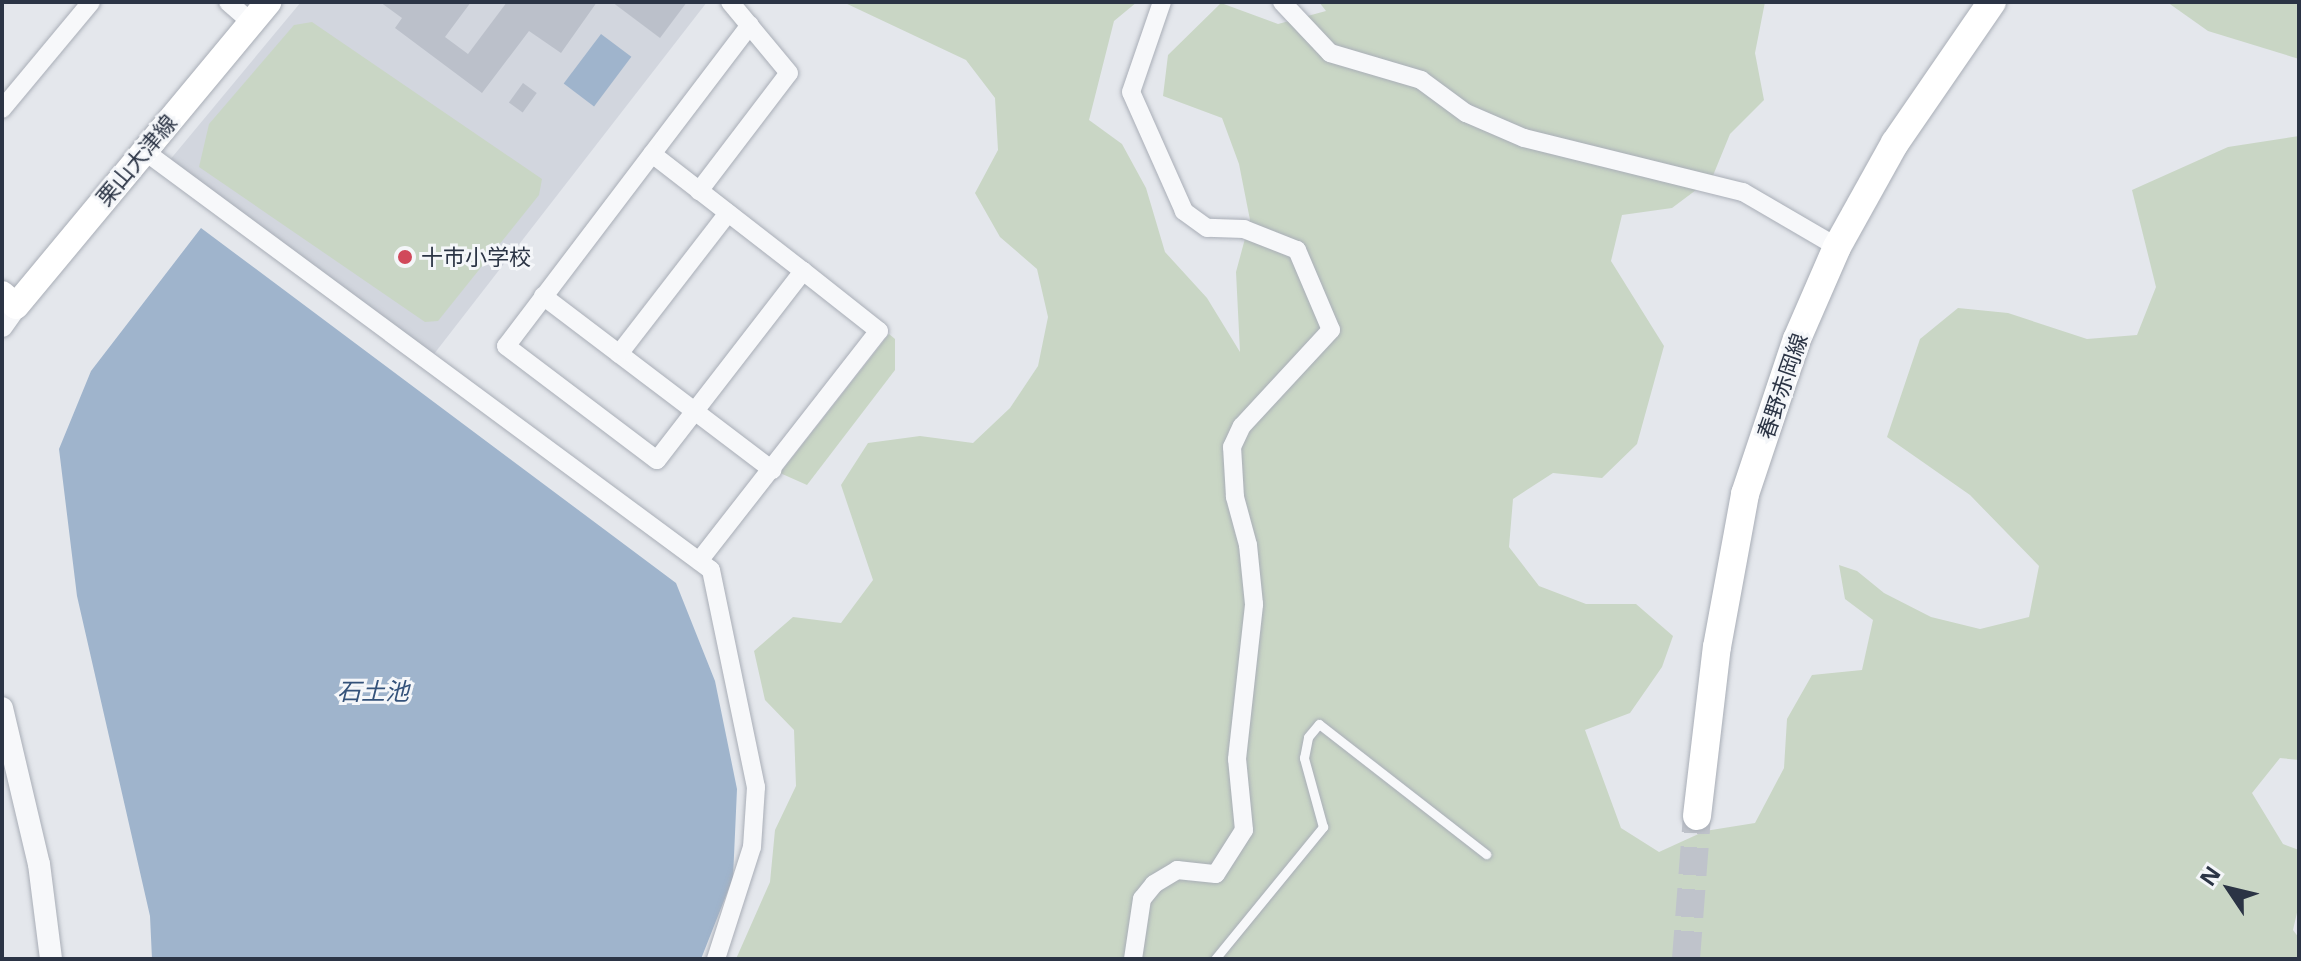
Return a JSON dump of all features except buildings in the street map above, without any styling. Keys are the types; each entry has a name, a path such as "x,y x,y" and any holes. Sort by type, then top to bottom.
{"main road":[{"name":"春野赤岡線","path":"1697,816 1717,647 1745,494 1797,339 1837,247 1895,143 1992,2"},
{"name":"栗山大津線","path":"7,309 259,12"}],"street":[{"path":"2,109 91,2"},
{"path":"228,2 259,12"},
{"path":"699,191 789,73 730,2"},
{"path":"1133,959 1142,899 1154,884 1177,870 1216,874 1244,830 1237,759 1254,604 1248,545 1235,497 1232,447 1242,426 1331,330 1297,250 1244,229 1207,228 1184,211 1131,92 1162,2"},
{"path":"1282,2 1330,53 1421,80 1466,113 1524,138 1743,192 1837,247"},
{"path":"750,25 506,346 657,460 803,271"},
{"path":"143,150 711,570 756,787 752,847 716,959"},
{"path":"652,154 879,331 699,561"},
{"path":"619,354 728,213"},
{"path":"543,296 772,470"},
{"path":"2,708 39,864 51,959"}],"lane":[{"path":"1215,959 1323,827 1304,758 1308,737 1319,724 1486,854"}],"shaded area":[{"name":"十市小学校","path":"301,2 707,2 434,354 169,161"}],"green space":[{"path":"843,2 1137,2 1114,21 1089,120 1122,144 1146,188 1165,252 1207,298 1240,352 1236,272 1250,220 1239,164 1222,118 1163,96 1168,55 1221,3 1278,24 1326,11 1319,2 1765,2 1755,53 1764,100 1730,134 1712,178 1672,208 1622,215 1611,261 1664,346 1637,444 1602,478 1553,473 1513,499 1509,547 1539,586 1586,604 1636,604 1673,636 1662,667 1630,713 1585,730 1621,828 1659,852 1705,831 1755,823 1784,768 1787,719 1812,675 1862,670 1873,620 1845,599 1839,565 1857,571 1884,593 1931,617 1980,629 2029,617 2039,566 1970,495 1887,437 1920,339 1958,308 2008,313 2087,339 2137,335 2156,287 2132,190 2228,147 2299,136 2299,760 2280,758 2252,793 2283,844 2299,850 2299,904 2293,930 2299,938 2299,959 736,959 770,882 775,830 796,786 794,730 765,700 754,651 793,617 841,623 873,580 841,485 868,443 920,436 973,443 1010,408 1038,366 1048,317 1037,269 1000,237 975,193 998,150 995,98 966,60"},
{"path":"2167,2 2299,2 2299,59 2208,31"},
{"path":"312,22 542,179 539,195 438,321 425,322 199,167 209,124 294,25"},
{"path":"889,334 895,339 895,370 807,485 780,473"}],"water":[{"path":"601,34 631,57 594,106 564,84"},
{"name":"石土池","path":"201,228 676,583 715,681 737,789 733,878 701,959 152,959 150,916 77,596 59,449 91,371"}],"tunnel":[{"path":"1686,959 1697,816"}],"place":[{"name":"十市小学校","path":"405,257"}]}
